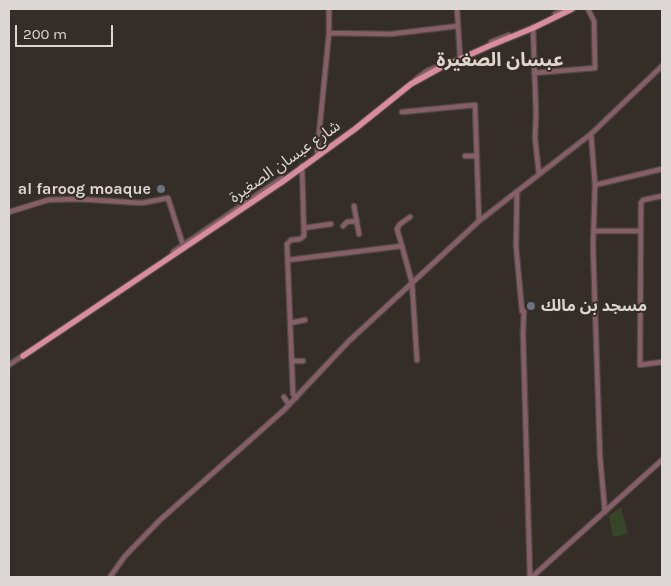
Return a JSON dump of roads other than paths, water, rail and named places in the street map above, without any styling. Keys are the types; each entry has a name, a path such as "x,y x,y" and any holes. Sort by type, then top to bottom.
{"main road":[{"name":"شارع عبسان الصغيرة","path":"23,356 355,129 411,84 431,73 572,9"}],"street":[{"path":"317,154 329,33 328,9"},
{"path":"457,9 460,56"},
{"name":"شارع عبسان الصغيرة","path":"9,365 183,245 302,166 430,69 533,27 566,9"},
{"path":"534,73 595,68 594,21 588,9"},
{"path":"329,33 391,34 458,26"},
{"path":"533,27 535,138 539,174"},
{"path":"110,577 131,549 160,520 289,405 349,341 479,221 591,134 662,66"},
{"path":"402,112 475,105 479,221"},
{"path":"591,134 595,185 594,231 600,456 605,512"},
{"path":"464,156 477,156"},
{"path":"296,398 293,394 287,242 302,238 304,228 302,166"},
{"path":"595,185 662,169"},
{"path":"517,192 516,246 522,310 524,310 523,339 531,577"},
{"path":"662,196 642,202 640,365 662,362"},
{"path":"9,212 48,200 77,198 142,203 168,198 183,245"},
{"path":"354,206 359,234"},
{"path":"410,217 398,226 398,229 412,283 417,360"},
{"path":"343,226 347,222 356,221"},
{"path":"304,228 331,224"},
{"path":"594,231 641,231"},
{"path":"288,260 402,246"},
{"path":"290,323 305,320"},
{"path":"292,361 303,361"},
{"path":"285,373 292,373"},
{"path":"284,397 289,405"},
{"path":"531,577 662,460"}],"place":[{"name":"al faroog moaque","path":"161,189"},
{"name":"مسجد بن مالك","path":"531,306"}],"district":[{"name":"عبسان الصغيرة","path":"500,61"}]}
